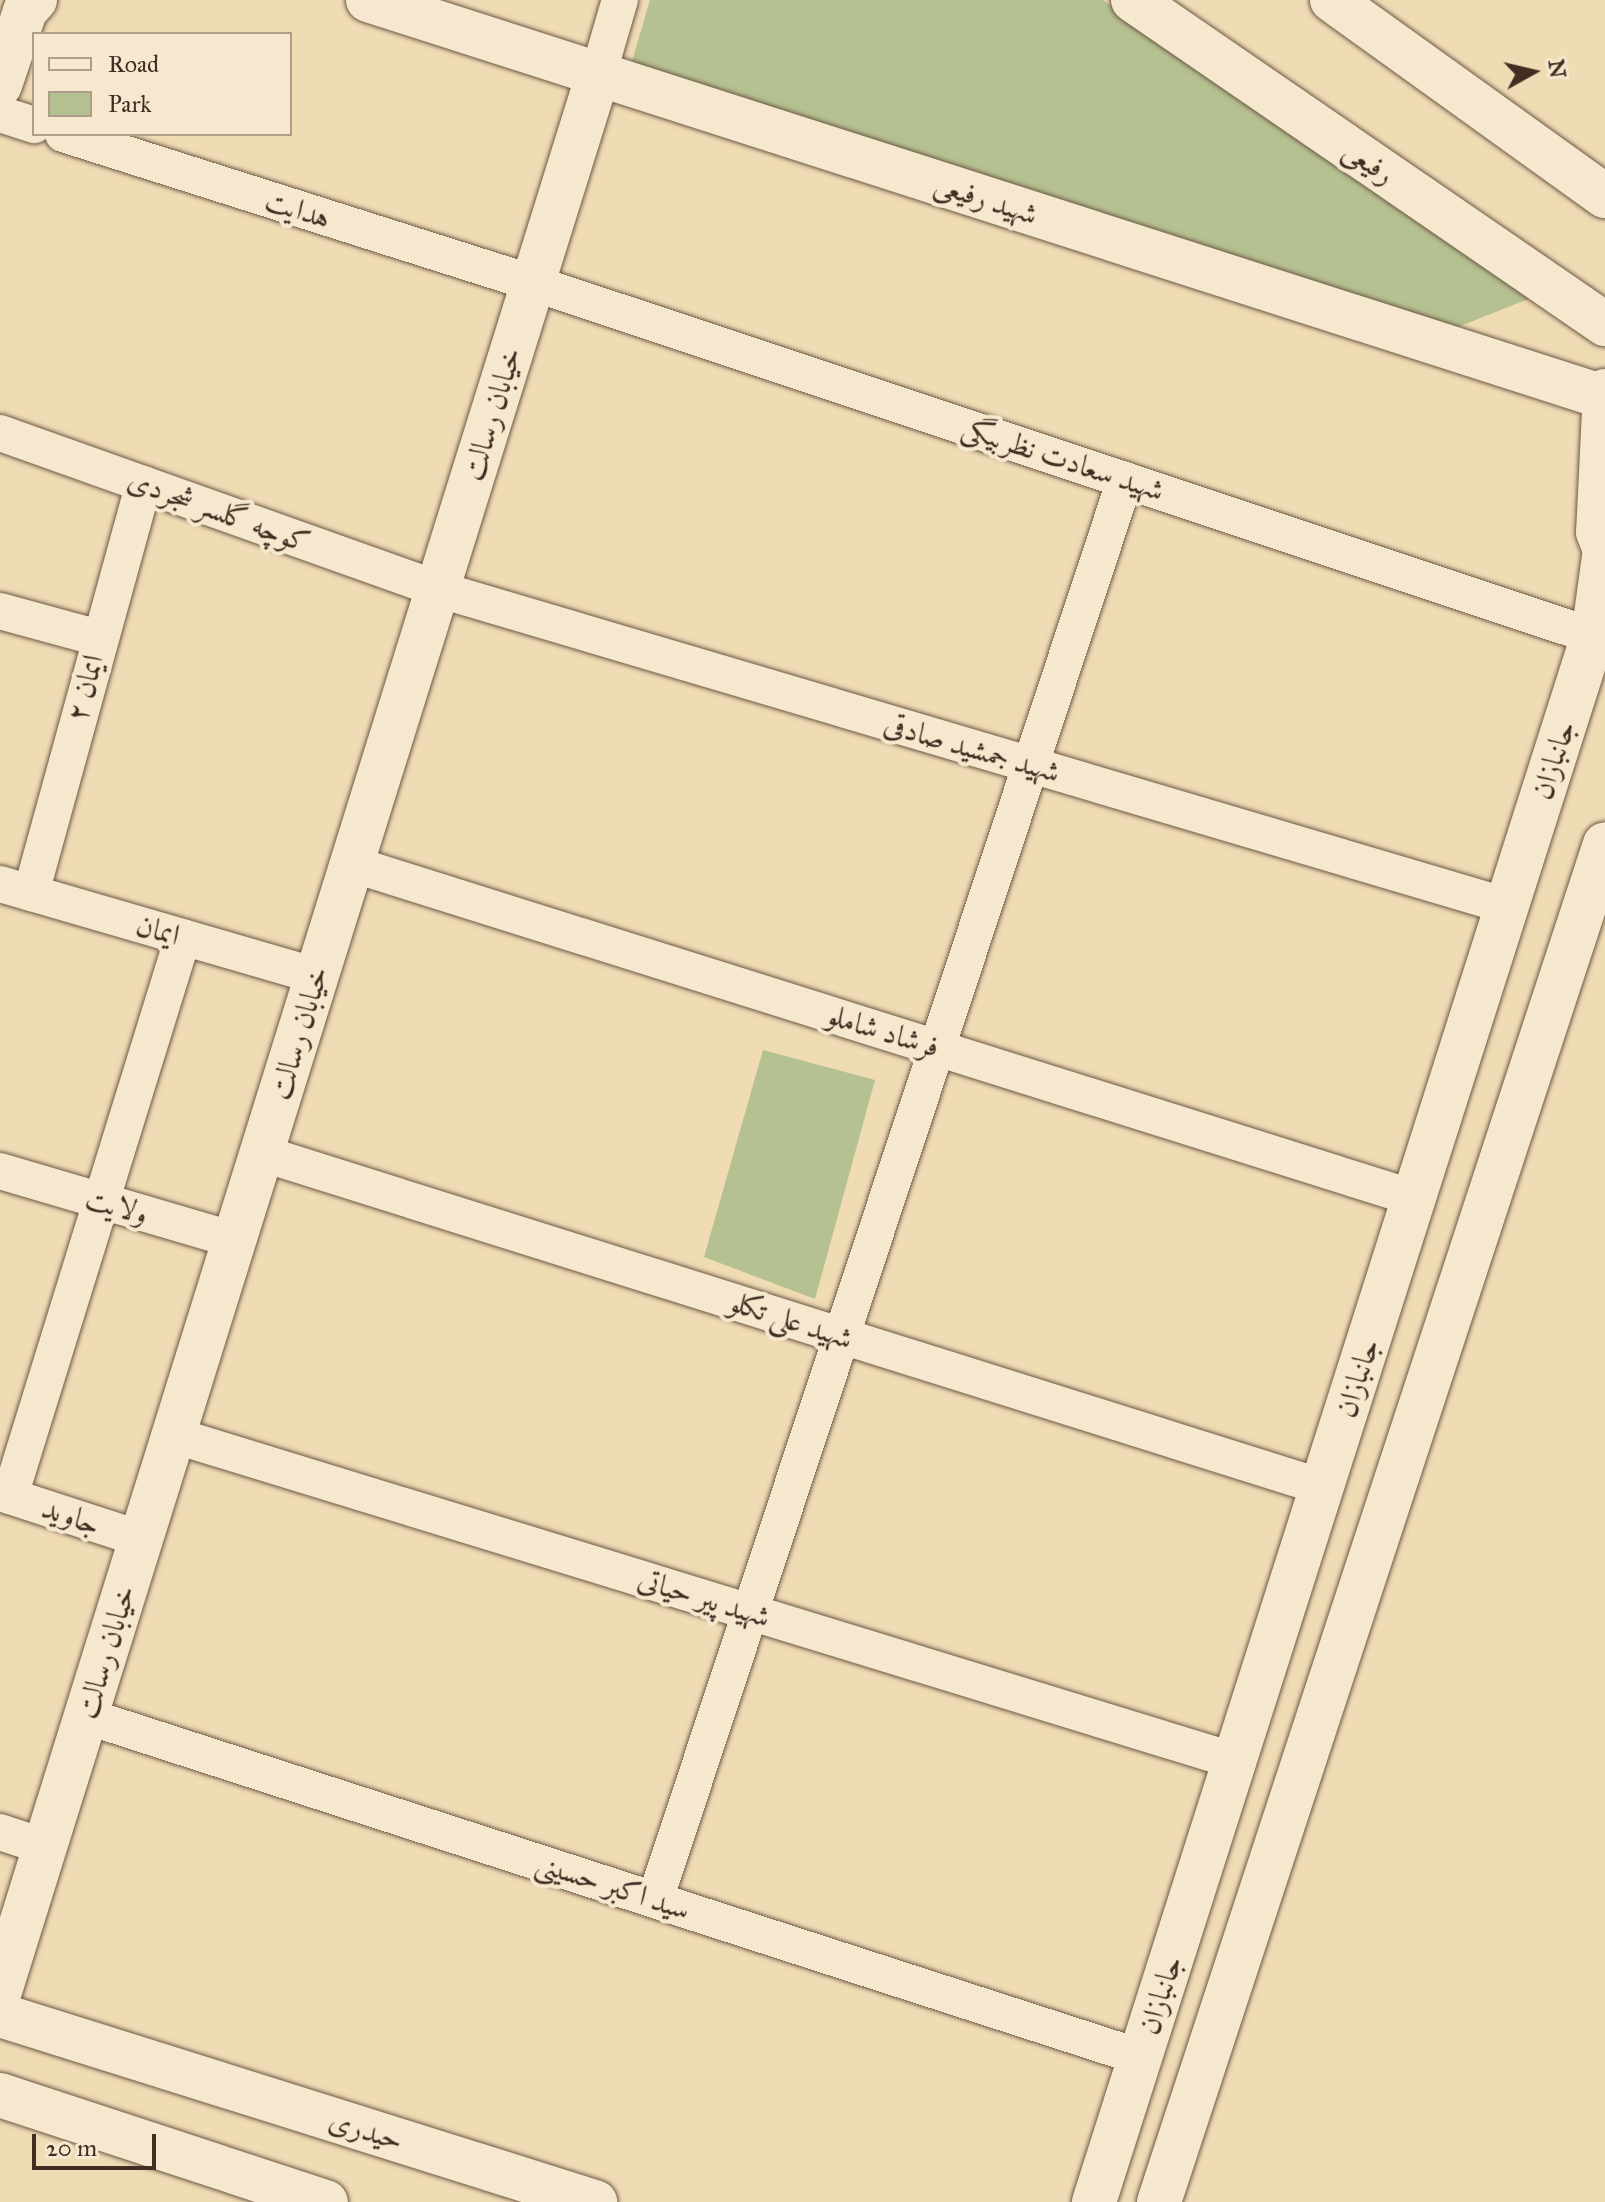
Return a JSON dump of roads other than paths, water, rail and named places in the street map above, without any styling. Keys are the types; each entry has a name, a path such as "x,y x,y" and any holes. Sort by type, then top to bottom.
{"street":[{"path":"0,85 25,11 35,0"},
{"name":"شهید رفیعی","path":"368,0 1604,397"},
{"path":"598,75 620,0"},
{"name":"رفیعی","path":"1133,0 1605,324"},
{"path":"1332,0 1605,196"},
{"name":"خیابان رسالت","path":"0,1991 598,75"},
{"path":"0,114 32,124"},
{"name":"هدایت","path":"69,136 533,283"},
{"name":"شهید سعادت نظربیگی","path":"533,283 1593,636"},
{"name":"جانبازان","path":"1094,2202 1593,636 1605,550 1598,532 1605,391"},
{"name":"کوچه گلسر شجردی","path":"0,433 437,589"},
{"path":"655,1900 1125,480"},
{"name":"ایمان ۲","path":"15,888 99,638 144,484"},
{"name":"شهید جمشید صادقی","path":"437,589 1507,906"},
{"path":"0,611 99,638"},
{"path":"1159,2202 1605,844"},
{"name":"فرشاد شاملو","path":"352,864 1414,1198"},
{"name":"ایمان","path":"15,888 316,976"},
{"path":"5,1494 103,1202 183,937"},
{"name":"شهید علی تکلو","path":"261,1153 1322,1487"},
{"name":"ولایت","path":"0,1171 234,1240"},
{"name":"شهید پیر حیاتی","path":"173,1435 1235,1761"},
{"name":"جاوید","path":"5,1494 141,1539"},
{"name":"سید اکبر حسینی","path":"86,1716 1140,2057"},
{"path":"0,1832 45,1847"},
{"name":"حیدری","path":"0,2015 595,2202"},
{"path":"0,2095 248,2190 326,2202"}]}
